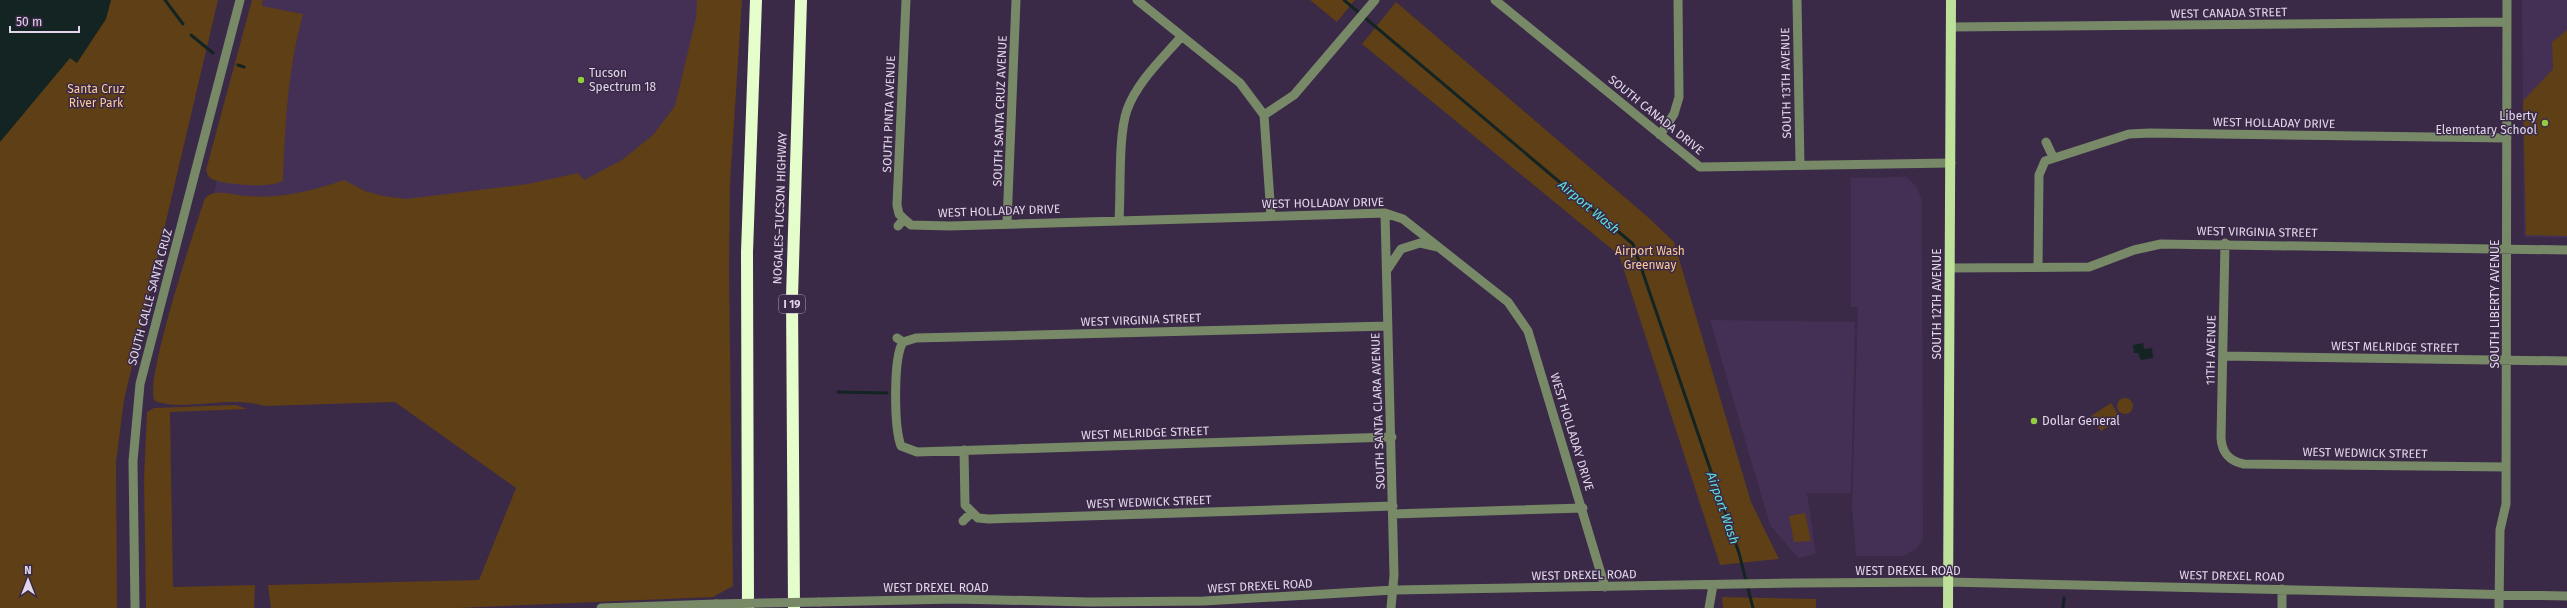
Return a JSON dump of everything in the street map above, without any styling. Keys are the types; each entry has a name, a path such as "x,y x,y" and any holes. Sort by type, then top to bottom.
{"highway":[{"path":"748,608 747,252 756,0"},
{"name":"NOGALES–TUCSON HIGHWAY","path":"794,608 792,296 801,0"}],"main road":[{"name":"SOUTH 12TH AVENUE","path":"1948,608 1952,0"}],"street":[{"name":"SOUTH CALLE SANTA CRUZ","path":"135,608 134,455 140,384 240,0"},
{"name":"SOUTH PINTA AVENUE","path":"901,222 897,205 906,0"},
{"name":"SOUTH SANTA CRUZ AVENUE","path":"1007,223 1016,0"},
{"path":"1136,0 1240,83 1264,115 1271,216"},
{"path":"1264,115 1294,95 1375,0"},
{"name":"SOUTH CANADA DRIVE","path":"1495,0 1700,167 1951,163"},
{"path":"1660,135 1674,114 1680,97 1678,0"},
{"name":"SOUTH 13TH AVENUE","path":"1797,0 1800,165"},
{"name":"SOUTH LIBERTY AVENUE","path":"2499,608 2500,530 2506,504 2507,0"},
{"name":"WEST CANADA STREET","path":"1951,27 2507,22"},
{"path":"1120,220 1123,128 1126,111 1144,81 1181,37"},
{"name":"WEST HOLLADAY DRIVE","path":"2049,159 2076,153 2129,134 2150,133 2507,138"},
{"path":"2038,267 2039,175 2049,159 2046,142"},
{"name":"WEST HOLLADAY DRIVE","path":"901,222 920,226 1385,213 1412,223 1508,302 1528,331 1583,508 1605,587"},
{"name":"SOUTH SANTA CLARA AVENUE","path":"1385,213 1392,437 1394,590 1391,608"},
{"path":"1386,272 1401,249 1420,243 1442,248"},
{"name":"WEST VIRGINIA STREET","path":"1950,268 2089,267 2150,245 2224,243 2507,250 2567,250"},
{"name":"11TH AVENUE","path":"2224,243 2221,438 2226,459"},
{"name":"WEST VIRGINIA STREET","path":"901,446 896,430 896,357 900,340 916,338 1388,326"},
{"name":"WEST MELRIDGE STREET","path":"2223,356 2567,361"},
{"name":"WEST MELRIDGE STREET","path":"901,446 916,452 1392,437"},
{"path":"894,453 901,446"},
{"path":"963,521 971,513 965,505 964,450"},
{"name":"WEST WEDWICK STREET","path":"2226,459 2244,464 2506,466"},
{"name":"WEST WEDWICK STREET","path":"971,513 978,518 989,519 1393,510 1583,508"},
{"name":"WEST DREXEL ROAD","path":"601,608 955,599 1089,602 1204,600 1394,590 1762,583 1948,582 2567,596"},
{"path":"1709,608 1713,585"},
{"path":"2282,589 2282,608"}],"shaded area":[{"path":"0,0 111,0 106,19 77,63 70,58 0,142"},
{"path":"263,0 717,0 662,198 487,205 211,204"},
{"name":"Liberty Elementary School","path":"2522,0 2567,0 2567,238 2524,237"},
{"path":"1906,177 1915,185 1922,199 1923,539 1917,548 1904,556 1856,556 1852,507 1858,307 1851,307 1851,178"},
{"path":"1710,320 1855,322 1851,493 1807,493 1816,554 1798,558 1770,525"},
{"path":"2143,343 2144,349 2152,348 2153,358 2141,360 2138,353 2134,353 2133,345"}],"green space":[{"name":"Santa Cruz River Park","path":"0,0 218,0 124,400 116,462 117,608 0,608"},
{"path":"252,0 263,0 262,6 303,14 294,55 288,97 283,180 278,183 259,185 225,183 210,178 206,170"},
{"path":"697,0 742,0 730,184 729,270 733,586 713,597 458,608 271,608 268,585 479,580 516,488 395,402 264,406 236,402 179,405 155,401 153,389 156,367 163,337 205,198 214,193 259,197 284,195 320,188 344,180 365,191 383,196 406,199 528,184 578,173 584,180 622,160 653,135 675,106 696,18"},
{"path":"1310,0 1355,0 1337,22"},
{"name":"Airport Wash Greenway","path":"1396,2 1649,218 1674,242 1751,502 1779,559 1720,565 1619,255 1362,44"},
{"name":"Liberty Elementary School","path":"2567,30 2567,236 2526,235 2523,101 2553,69 2552,42"},
{"path":"2125,398 2132,403 2133,406 2128,413 2125,414 2118,409 2117,406 2122,399"},
{"path":"2111,403 2121,419 2101,431 2091,416"},
{"path":"236,405 247,409 170,412 173,587 255,585 254,608 146,608 144,479 147,412 154,408"},
{"path":"1805,513 1811,541 1794,542 1789,516"},
{"path":"1722,597 1816,599 1816,608 1723,608"}],"waterway":[{"path":"165,0 183,24"},
{"name":"Airport Wash","path":"1344,0 1633,244 1739,553 1753,608"},
{"path":"191,35 213,53"},
{"path":"238,65 244,67"},
{"path":"838,392 887,393"},
{"path":"2063,608 2064,598"}],"place":[{"name":"Tucson Spectrum 18","path":"581,80"},
{"name":"Liberty Elementary School","path":"2545,123"},
{"name":"Dollar General","path":"2034,421"}]}
